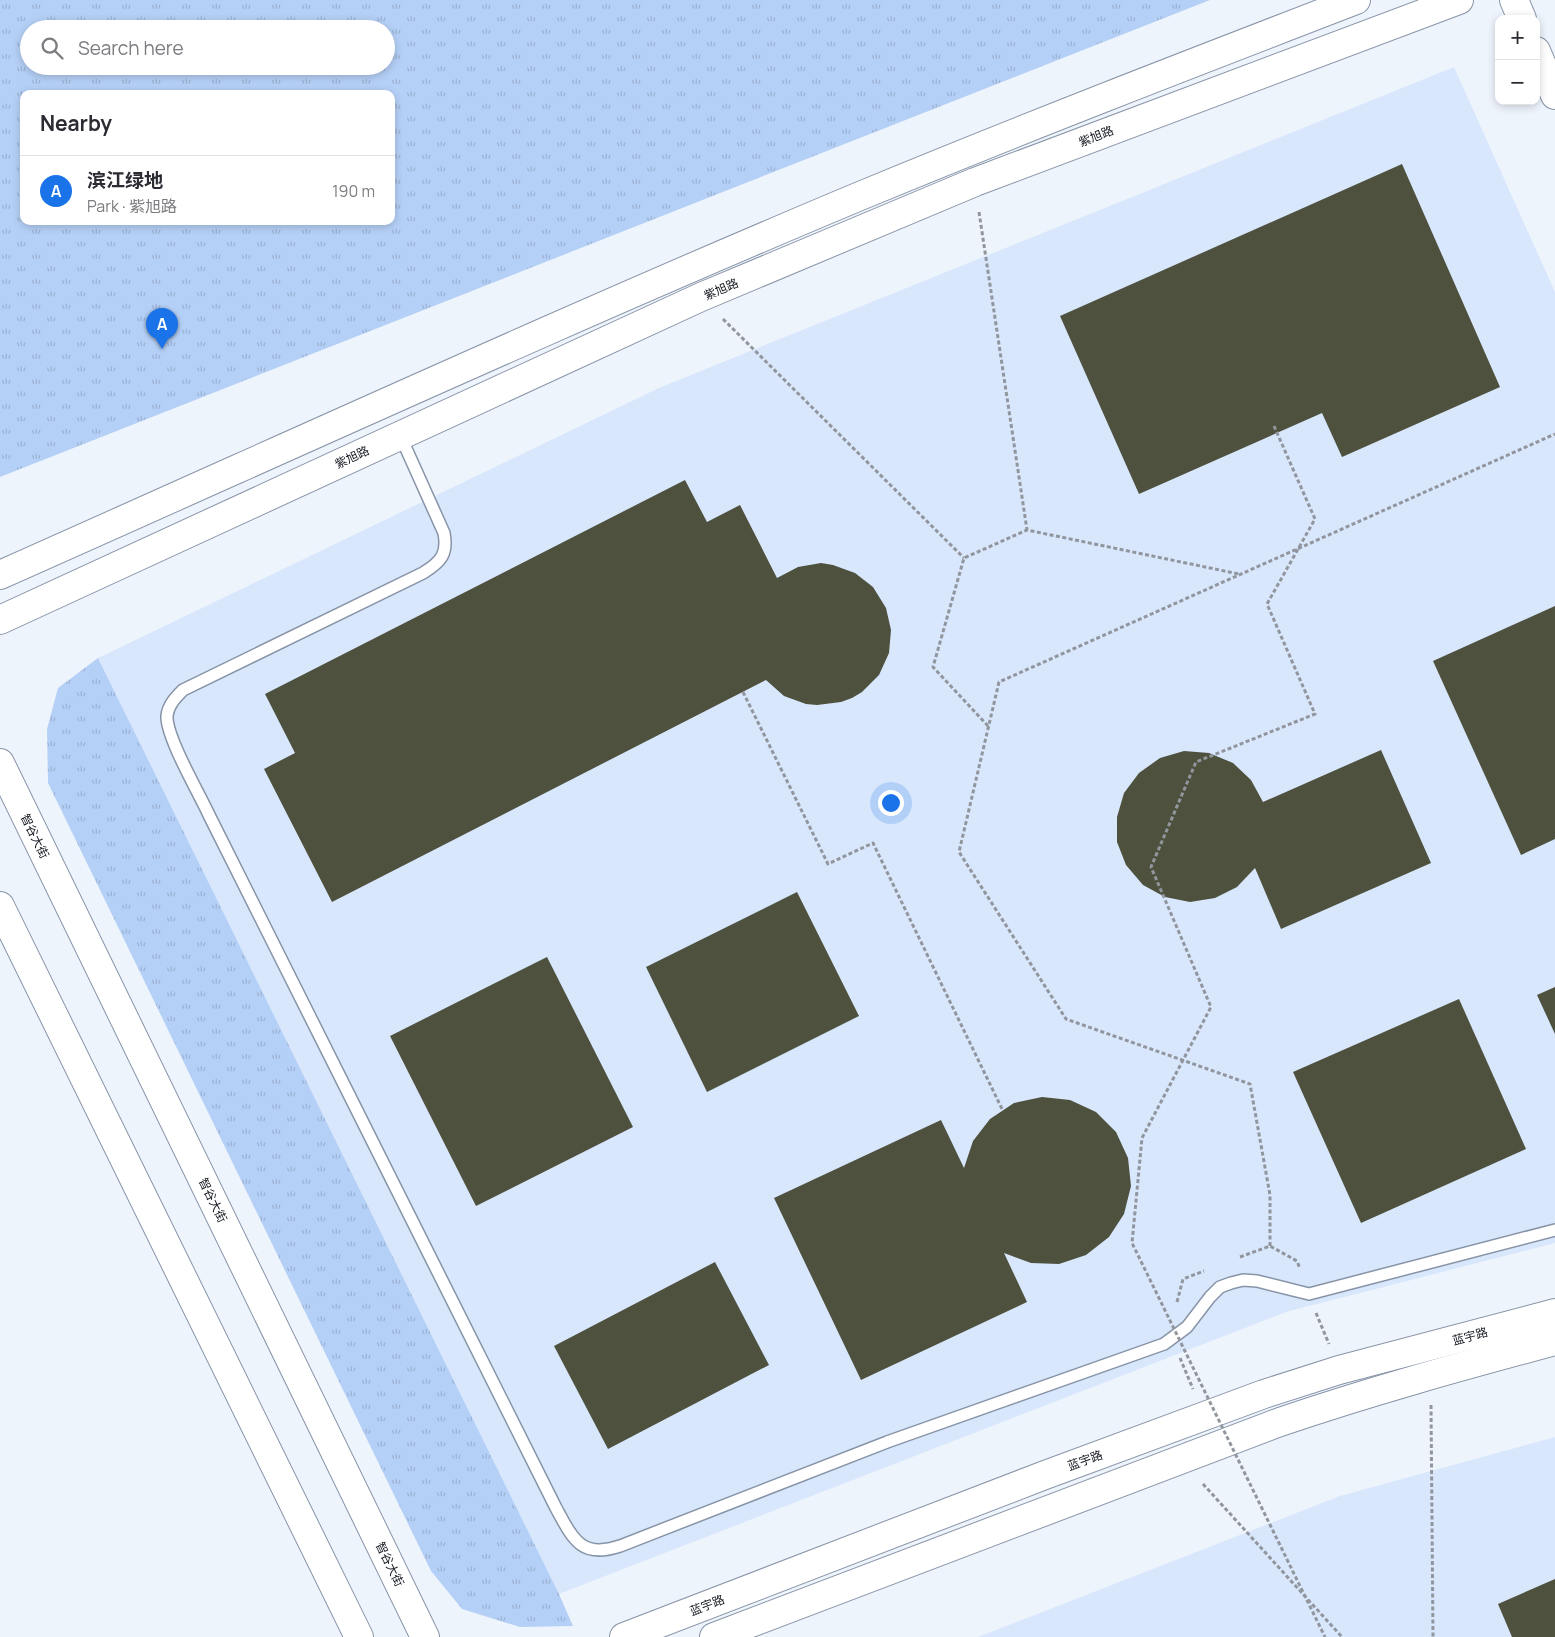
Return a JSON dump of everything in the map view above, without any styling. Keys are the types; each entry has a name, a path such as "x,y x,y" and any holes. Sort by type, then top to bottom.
{"main road":[{"path":"0,575 591,311 859,197 1049,118 1356,0"},
{"name":"紫旭路","path":"0,620 701,297 975,182 1459,0"},
{"path":"1514,0 1520,15"},
{"path":"1540,60 1555,96"},
{"name":"智谷大街","path":"0,764 426,1637"},
{"path":"0,906 358,1637"},
{"name":"蓝宇路","path":"624,1637 1044,1475 1264,1394 1339,1370 1555,1314"},
{"path":"714,1637 1349,1398 1430,1374 1555,1341"}],"lane":[{"path":"400,436 444,533 446,546 435,566 183,690 171,704 167,717 176,746 209,815 556,1508 570,1535 579,1545 597,1551 620,1546 887,1442 1164,1344 1187,1327 1220,1287 1231,1283 1243,1280 1257,1281 1309,1294 1555,1230"}],"path":[{"path":"975,182 1027,530"},
{"path":"701,297 964,558"},
{"path":"1274,426 1315,519 1267,604 1315,714 1196,762 1151,867 1211,1007 1142,1138 1132,1243 1325,1637"},
{"path":"1270,1246 1270,1195 1250,1084 1066,1019 959,852 1000,682 1555,434"},
{"path":"964,558 1027,530 1239,574"},
{"path":"964,558 933,667 989,726"},
{"path":"743,692 828,864 873,843 1003,1111"},
{"path":"1235,1259 1270,1246 1297,1261 1339,1370"},
{"path":"1176,1306 1183,1279 1209,1269"},
{"path":"1170,1332 1174,1314"},
{"path":"1177,1350 1195,1394"},
{"path":"1430,1374 1433,1637"},
{"path":"1181,1460 1342,1637"}],"shaded area":[{"path":"1454,67 1555,292 1555,1243 1286,1312 559,1594 98,658 661,387"},
{"path":"1555,1437 1555,1637 978,1637 1340,1496"}],"green space":[{"path":"0,0 1210,0 0,477"},
{"path":"98,658 559,1594 573,1626 520,1627 462,1609 431,1571 48,783 47,729 58,688"}],"building":[{"path":"1402,164 1500,387 1342,457 1322,413 1139,494 1060,316"},
{"path":"685,480 707,522 740,505 777,578 798,567 821,563 855,573 873,587 886,608 891,630 889,653 879,675 862,692 852,698 841,702 817,705 806,704 784,696 766,680 332,902 264,769 295,753 265,694"},
{"path":"1555,606 1555,839 1521,855 1433,661"},
{"path":"1381,750 1431,863 1281,929 1255,868 1237,887 1215,898 1190,902 1165,897 1143,885 1126,865 1117,842 1117,817 1124,793 1139,773 1160,758 1184,751 1209,753 1233,763 1251,780 1263,802"},
{"path":"797,892 859,1016 707,1092 646,967"},
{"path":"547,957 633,1127 476,1206 390,1036"},
{"path":"1555,987 1555,1034 1537,995"},
{"path":"1459,999 1526,1149 1361,1223 1293,1072"},
{"path":"1042,1097 1070,1100 1096,1112 1116,1132 1128,1158 1131,1186 1124,1214 1109,1237 1086,1255 1059,1264 1031,1263 1004,1253 1027,1302 861,1380 774,1198 941,1120 964,1168 973,1141 990,1119 1014,1103"},
{"path":"715,1262 769,1365 608,1449 554,1346"},
{"path":"1555,1579 1555,1637 1512,1637 1498,1604"}],"place":[{"name":"滨江绿地","path":"162,349"}]}
